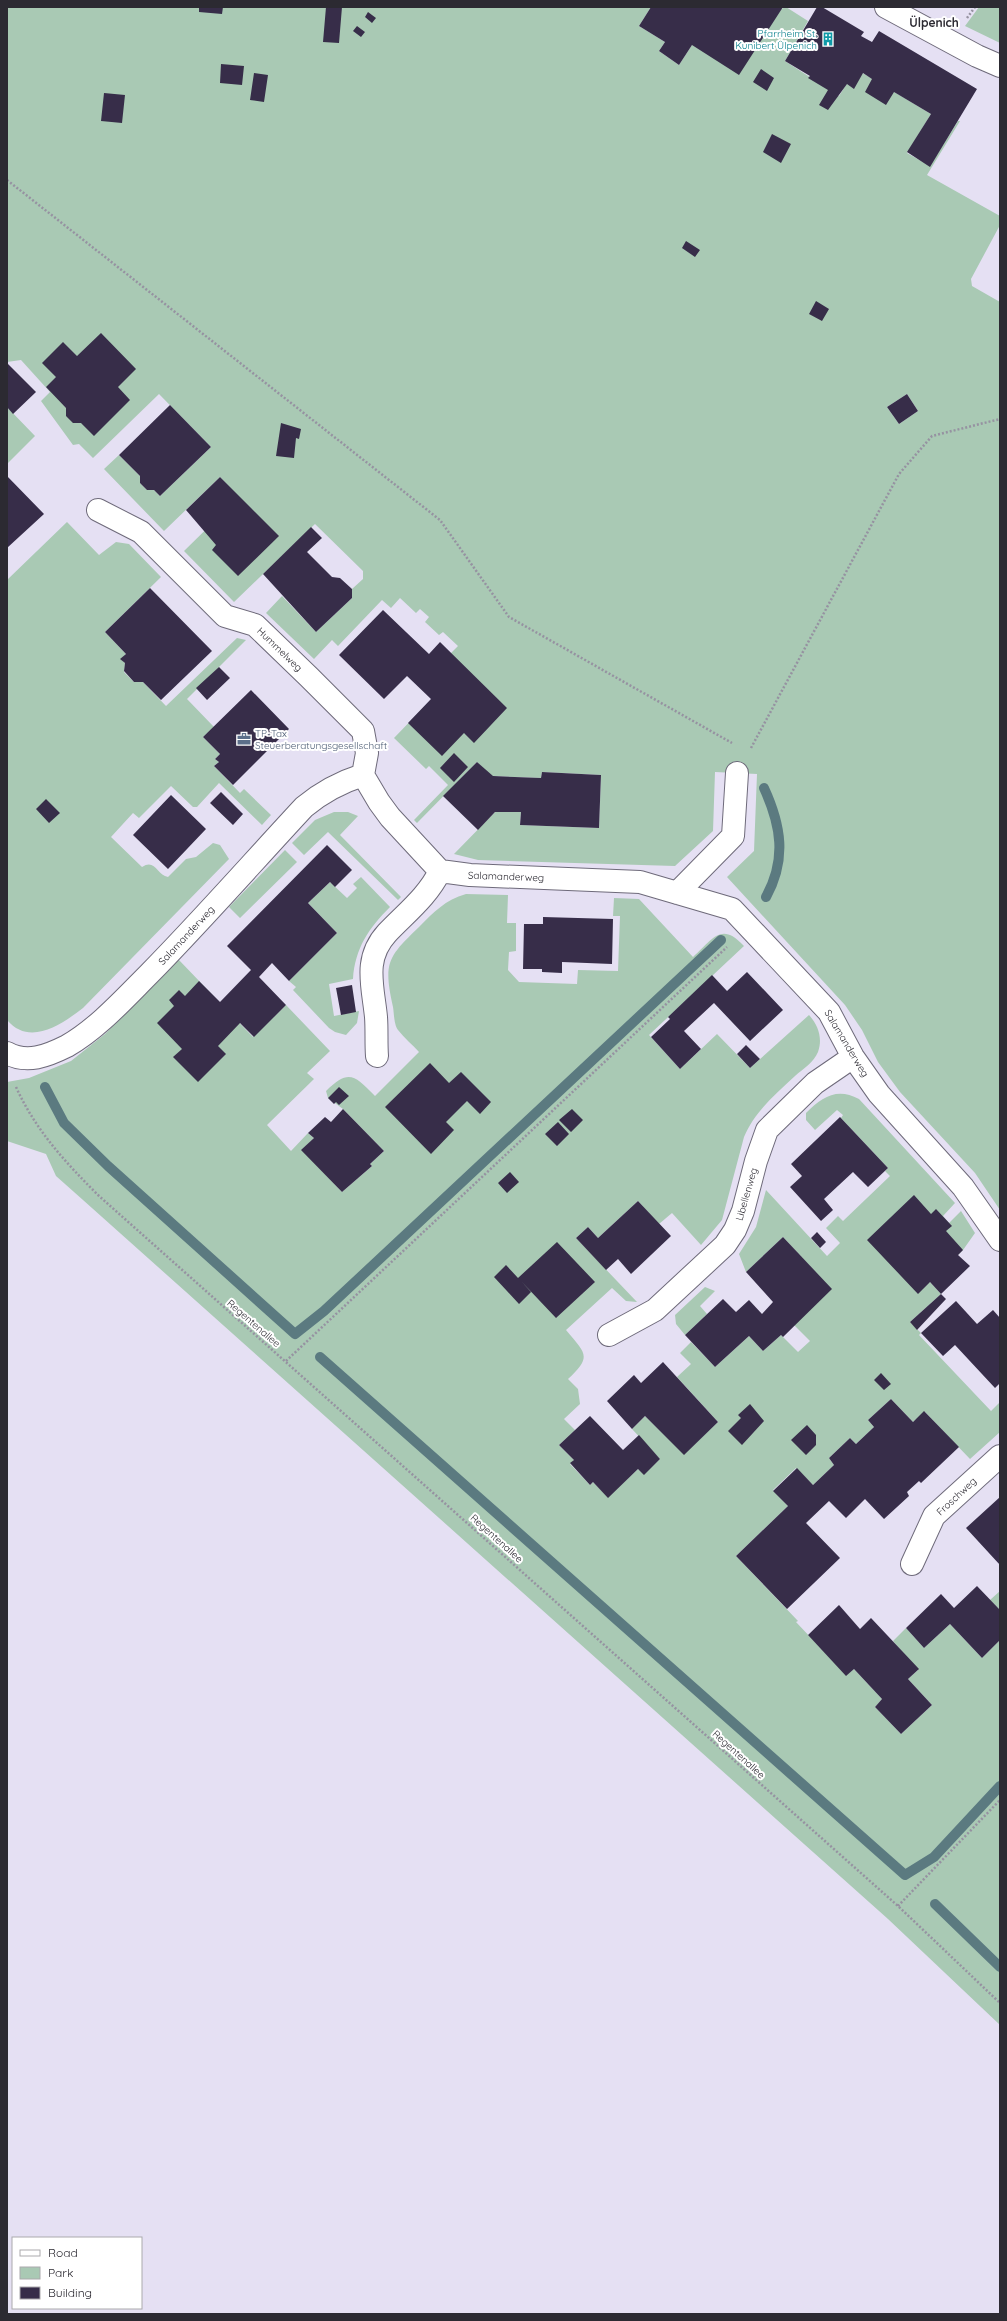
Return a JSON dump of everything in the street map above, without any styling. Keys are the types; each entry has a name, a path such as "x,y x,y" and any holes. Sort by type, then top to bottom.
{"street":[{"path":"886,7 977,56 1000,66"},
{"name":"Hummelweg","path":"98,510 141,532 225,616 255,625 363,731 367,753 363,775"},
{"path":"677,893 734,836 737,773"},
{"path":"363,775 378,802 390,817 440,871 431,888 386,934 374,953 370,981 376,1016 377,1056"},
{"name":"Salamanderweg","path":"7,1053 17,1059 28,1060 68,1045 85,1032 128,994 179,943 304,807 327,790 346,780 363,775"},
{"name":"Salamanderweg","path":"440,871 470,876 640,882 732,909 829,1012 853,1057 879,1094 964,1187 1000,1240"},
{"name":"Libellenweg","path":"608,1335 655,1310 725,1245 743,1211 757,1155 767,1130 815,1083 853,1057"},
{"name":"Froschweg","path":"912,1564 934,1516 1000,1456"}],"path":[{"path":"7,180 440,520 509,617 748,752"},
{"path":"737,773 899,474 932,436 1000,419"},
{"path":"286,1361 748,926"},
{"name":"Regentenallee","path":"13,1080 40,1131 62,1159 99,1196 898,1906 1000,2003"},
{"path":"898,1906 1000,1800"}],"green space":[{"path":"7,7 651,7 639,26 665,42 659,51 679,65 692,45 786,7 808,21 785,61 839,96 856,69 931,114 907,153 930,166 958,121 960,121 927,175 1000,216 1000,225 971,279 972,286 1000,302 1000,1210 975,1173 900,1092 878,1062 862,1030 845,1005 727,877 754,851 757,774 715,772 713,831 675,866 478,860 454,854 495,812 521,812 520,825 599,828 601,775 542,772 541,778 491,776 477,762 417,823 414,820 448,785 429,766 426,769 394,738 450,680 451,653 458,646 443,632 439,635 425,622 429,617 420,609 416,613 400,598 391,608 382,600 338,646 332,640 314,659 266,613 282,596 316,632 352,598 352,589 363,579 363,571 315,524 234,602 184,551 239,497 220,477 164,531 104,469 119,455 140,476 140,483 147,490 154,490 160,496 211,447 159,394 93,458 79,444 73,445 41,401 50,392 21,360 7,362","holes":["907,394 918,411 899,424 887,407"]},
{"path":"979,7 1000,7 1000,43 965,26"},
{"path":"7,407 35,436 7,464"},
{"path":"67,522 99,555 116,542 129,544 161,577 105,632 126,654 121,659 125,663 124,672 134,682 143,682 166,706 237,638 246,640 187,699 214,727 203,737 220,754 215,759 219,762 214,766 240,793 244,789 271,815 262,825 219,783 197,807 193,807 171,786 139,818 133,813 111,837 142,867 150,864 164,876 168,877 186,859 196,857 213,843 220,845 229,859 83,1008 56,1026 36,1032 26,1032 16,1028 7,1020 7,580"},
{"path":"334,812 348,812 358,816 340,835 401,897 398,900 328,832 304,855 292,843 315,820"},
{"path":"285,850 297,862 240,918 229,907"},
{"path":"361,877 390,907 364,939 354,968 353,979 329,984 334,1016 359,1011 357,1023 346,1035 335,1032 329,1028 293,990 296,987 289,981 337,933 308,903 330,882 347,898 357,888 353,884"},
{"path":"466,894 508,895 507,923 516,923 516,951 509,952 508,970 519,982 577,984 578,970 618,971 620,916 613,916 614,898 639,899 693,957 717,935 729,935 736,939 744,946 649,1035 680,1069 717,1034 750,1068 809,1015 819,1032 820,1042 818,1052 814,1059 766,1104 754,1119 744,1137 722,1220 701,1245 672,1213 659,1224 638,1201 598,1238 588,1227 576,1238 637,1302 626,1301 612,1288 566,1330 584,1354 581,1365 568,1379 578,1389 580,1404 564,1419 575,1430 559,1445 574,1460 570,1464 590,1485 593,1482 608,1497 638,1469 644,1474 660,1459 632,1429 645,1416 684,1454 718,1422 677,1377 691,1364 680,1353 691,1342 715,1367 749,1336 763,1351 781,1335 798,1352 810,1341 794,1325 831,1289 783,1237 746,1272 739,1254 756,1227 766,1190 827,1256 840,1243 826,1228 838,1216 843,1221 890,1176 885,1171 888,1168 841,1118 843,1115 837,1110 815,1130 806,1120 806,1113 818,1102 824,1098 837,1094 844,1094 859,1099 955,1203 943,1216 949,1223 961,1211 975,1233 963,1250 930,1282 941,1294 910,1322 921,1333 919,1335 991,1411 1000,1402 1000,1432 970,1459 925,1412 913,1422 891,1399 868,1420 874,1427 856,1444 850,1438 829,1458 834,1465 813,1485 796,1468 773,1490 788,1506 736,1556 798,1621 796,1622 846,1675 854,1669 882,1699 875,1707 901,1734 932,1705 908,1679 918,1670 893,1641 906,1628 924,1648 950,1624 982,1658 1000,1640 1000,2025 888,1919 56,1176 46,1154 7,1141 7,1082 29,1078 71,1061 105,1034 178,959 253,1037 286,1005 330,1051 307,1073 314,1079 267,1125 291,1151 308,1133 314,1138 302,1150 342,1192 372,1166 370,1164 384,1151 343,1109 328,1098 326,1091 340,1080 346,1077 351,1077 362,1083 375,1096 419,1052 400,1033 394,1019 388,980 391,961 400,946 435,912 446,903"},
{"path":"705,1287 715,1291 700,1306 707,1314 685,1335 676,1324 675,1315"},
{"path":"1000,1591 1000,1610 990,1600"}],"building":[{"path":"199,7 223,7 222,14 199,12"},
{"path":"326,7 342,7 339,43 323,42"},
{"path":"651,7 783,7 739,75 692,45 679,65 659,51 665,42 639,26"},
{"path":"817,7 822,7 864,32 861,36 872,42 879,31 977,89 930,167 907,152 931,114 894,92 886,105 865,92 872,79 863,73 854,89 847,84 828,110 819,105 828,90 808,78 810,76 785,61"},
{"path":"368,12 376,18 372,23 365,17"},
{"path":"357,26 365,32 361,37 353,31"},
{"path":"221,64 244,66 242,85 220,83"},
{"path":"761,69 774,78 767,91 753,82"},
{"path":"254,73 268,75 264,102 250,100"},
{"path":"104,93 125,95 122,123 101,121"},
{"path":"772,134 791,144 781,163 763,152"},
{"path":"686,241 700,250 695,257 682,248"},
{"path":"816,301 829,309 822,321 809,314"},
{"path":"101,333 136,369 118,387 130,400 94,436 81,423 73,423 66,416 66,408 46,387 56,377 42,363 63,342 77,356"},
{"path":"7,363 36,392 13,414 7,407"},
{"path":"907,394 918,411 899,424 887,407"},
{"path":"170,405 211,447 160,496 154,490 147,490 140,483 140,476 119,455"},
{"path":"281,423 301,429 299,439 296,438 294,458 276,456"},
{"path":"7,476 44,514 7,548"},
{"path":"220,477 279,536 238,576 212,550 216,545 186,510"},
{"path":"311,527 322,538 307,552 332,577 340,578 352,589 352,598 316,632 263,574"},
{"path":"150,588 212,651 161,700 143,682 134,682 124,671 125,663 120,659 126,654 105,632"},
{"path":"383,610 429,654 440,642 507,708 474,743 464,733 442,756 408,723 431,699 407,676 384,699 339,655"},
{"path":"219,667 230,678 207,700 196,688"},
{"path":"251,690 289,729 233,785 214,766 219,762 215,759 220,754 203,737"},
{"path":"454,753 468,767 454,782 440,768"},
{"path":"477,762 493,776 541,778 542,772 601,775 599,828 520,825 521,812 495,812 478,830 443,796"},
{"path":"221,792 243,814 233,825 210,803"},
{"path":"171,795 206,829 168,869 133,835"},
{"path":"46,799 60,813 49,823 36,809"},
{"path":"327,845 352,870 335,887 330,882 308,903 337,933 289,981 272,963 259,977 286,1005 254,1037 240,1023 218,1046 226,1054 198,1082 173,1057 182,1049 157,1023 174,1006 169,1000 179,990 185,996 199,981 220,1002 251,970 227,946"},
{"path":"543,917 613,919 612,964 562,962 562,973 542,972 542,969 523,969 524,924 543,924"},
{"path":"747,972 783,1010 750,1041 714,1003 684,1031 701,1049 680,1069 651,1037 670,1019 668,1017 712,975 727,991"},
{"path":"352,985 356,1012 341,1015 336,988"},
{"path":"746,1045 760,1059 750,1068 737,1054"},
{"path":"430,1063 449,1083 461,1072 491,1102 480,1114 467,1101 446,1122 454,1130 431,1154 385,1107"},
{"path":"339,1087 349,1096 339,1105 336,1102 334,1104 328,1098"},
{"path":"343,1109 384,1151 370,1164 372,1166 342,1192 301,1150 314,1138 308,1133 325,1117 331,1122"},
{"path":"572,1109 583,1120 571,1132 559,1120"},
{"path":"840,1117 888,1168 868,1187 853,1172 824,1199 833,1210 821,1221 790,1187 802,1176 791,1164"},
{"path":"558,1122 569,1134 557,1146 545,1134"},
{"path":"510,1172 519,1182 507,1193 498,1183"},
{"path":"914,1195 931,1214 936,1209 952,1226 946,1231 963,1250 958,1255 970,1266 941,1294 930,1282 918,1294 867,1240"},
{"path":"638,1201 671,1236 631,1274 618,1259 606,1270 576,1238 588,1227 598,1238"},
{"path":"817,1232 826,1242 820,1248 811,1238"},
{"path":"783,1237 832,1289 783,1337 781,1335 763,1351 749,1336 715,1367 685,1335 723,1299 736,1312 749,1300 762,1314 773,1302 746,1272"},
{"path":"557,1242 595,1282 556,1318 521,1281 531,1292 519,1304 494,1277 506,1265 518,1278"},
{"path":"941,1294 946,1299 917,1330 910,1322"},
{"path":"956,1301 977,1324 993,1310 1000,1318 1000,1383 995,1388 955,1345 943,1356 921,1333"},
{"path":"663,1362 718,1422 684,1455 645,1416 632,1429 607,1401 634,1375 641,1383"},
{"path":"881,1373 891,1384 884,1390 874,1380"},
{"path":"891,1399 913,1422 924,1411 959,1447 921,1483 919,1481 907,1492 909,1496 884,1519 865,1499 846,1518 829,1501 806,1523 840,1558 787,1609 736,1556 788,1506 773,1491 797,1468 813,1485 834,1465 829,1458 850,1438 856,1444 874,1427 868,1420"},
{"path":"750,1404 764,1421 742,1445 728,1431 741,1418 738,1415"},
{"path":"590,1416 623,1450 639,1435 660,1459 644,1475 638,1469 608,1498 593,1482 590,1485 570,1463 574,1460 559,1445"},
{"path":"807,1425 816,1435 816,1445 806,1455 791,1440"},
{"path":"1000,1497 1000,1565 966,1528"},
{"path":"977,1586 1000,1610 1000,1640 982,1658 950,1624 924,1648 906,1628 941,1594 954,1608"},
{"path":"839,1605 860,1629 871,1618 919,1669 908,1679 932,1705 901,1734 875,1707 882,1699 854,1669 846,1676 808,1635"}],"waterway":[{"path":"764,788 778,829 779,842 777,869 773,883 766,897"},
{"path":"45,1087 64,1123 108,1166 295,1334 324,1311 721,940"},
{"path":"320,1357 905,1875 934,1857 1000,1786"},
{"path":"935,1904 1000,1967"}],"place":[{"name":"Pfarrheim St. Kunibert Ülpenich","path":"828,39"},
{"name":"TP-Tax Steuerberatungsgesellschaft","path":"244,739"}],"district":[{"name":"Ülpenich","path":"934,23"}]}
